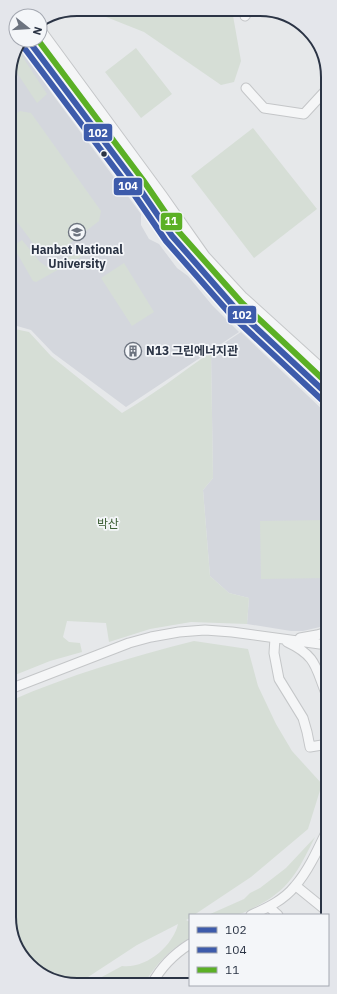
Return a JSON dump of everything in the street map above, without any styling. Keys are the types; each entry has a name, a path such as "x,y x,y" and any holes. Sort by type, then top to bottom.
{"street":[{"path":"48,40 162,194 205,256 242,296 321,368"},
{"path":"34,48 137,185 172,236 236,309 321,388"},
{"path":"246,88 264,108 304,114 321,96"},
{"path":"16,687 122,646 151,637 179,632 205,630 321,644"},
{"path":"278,638 301,638 321,635"},
{"path":"278,638 298,647 305,652 312,659 321,679"},
{"path":"278,638 274,653 275,665 279,679 303,718 310,747 321,745"},
{"path":"253,914 269,907 296,886 321,842"},
{"path":"296,886 321,906"},
{"path":"269,907 277,914"},
{"path":"156,978 167,962 179,951 189,945"}],"shaded area":[{"name":"Hanbat National University","path":"22,50 141,214 141,225 149,239 159,244 177,268 188,276 212,305 239,332 126,407 53,353 31,330 16,326 16,73"},
{"path":"241,332 321,408 320,627 303,631 291,631 247,624 249,598 229,593 210,576 203,490 213,478 211,352"}],"green space":[{"path":"104,16 233,16 241,61 234,82 221,85 144,32"},
{"path":"136,48 172,94 141,118 105,72"},
{"path":"21,54 47,94 37,103 16,72"},
{"path":"20,111 31,113 101,211 99,221 56,254 48,256 41,254 16,220 16,114"},
{"path":"253,128 317,209 254,258 191,176"},
{"path":"22,240 40,262 47,267 85,250 88,251 88,253 36,282 33,281 16,251 16,244"},
{"path":"124,263 154,312 132,326 101,278"},
{"name":"박산","path":"16,329 29,332 51,356 122,413 211,352 213,478 203,490 210,576 229,593 249,598 247,624 191,622 150,629 109,642 106,623 67,621 63,637 69,642 80,643 82,652 50,661 16,675"},
{"path":"321,520 321,578 261,579 260,521"},
{"path":"194,641 248,649 258,686 276,724 292,751 321,783 321,787 308,829 251,877 196,914 189,914 189,918 186,920 189,922 189,939 176,947 164,958 148,978 100,978 122,966 140,964 149,960 164,948 171,940 178,924 137,945 87,978 57,975 50,972 34,960 24,948 17,929 16,699 100,667"},
{"path":"315,837 291,879 275,895 241,914 210,914 244,899 250,893 260,888 286,868"}],"transit line":[{"name":"104","path":"24,48 131,190 166,241 231,315 321,399"},
{"name":"102","path":"34,48 137,185 172,236 236,309 321,388"},
{"name":"11","path":"44,48 143,180 178,231 242,303 321,377"}],"place":[{"name":"Hanbat National University","path":"77,232"},
{"name":"N13 그린에너지관","path":"133,351"}]}
